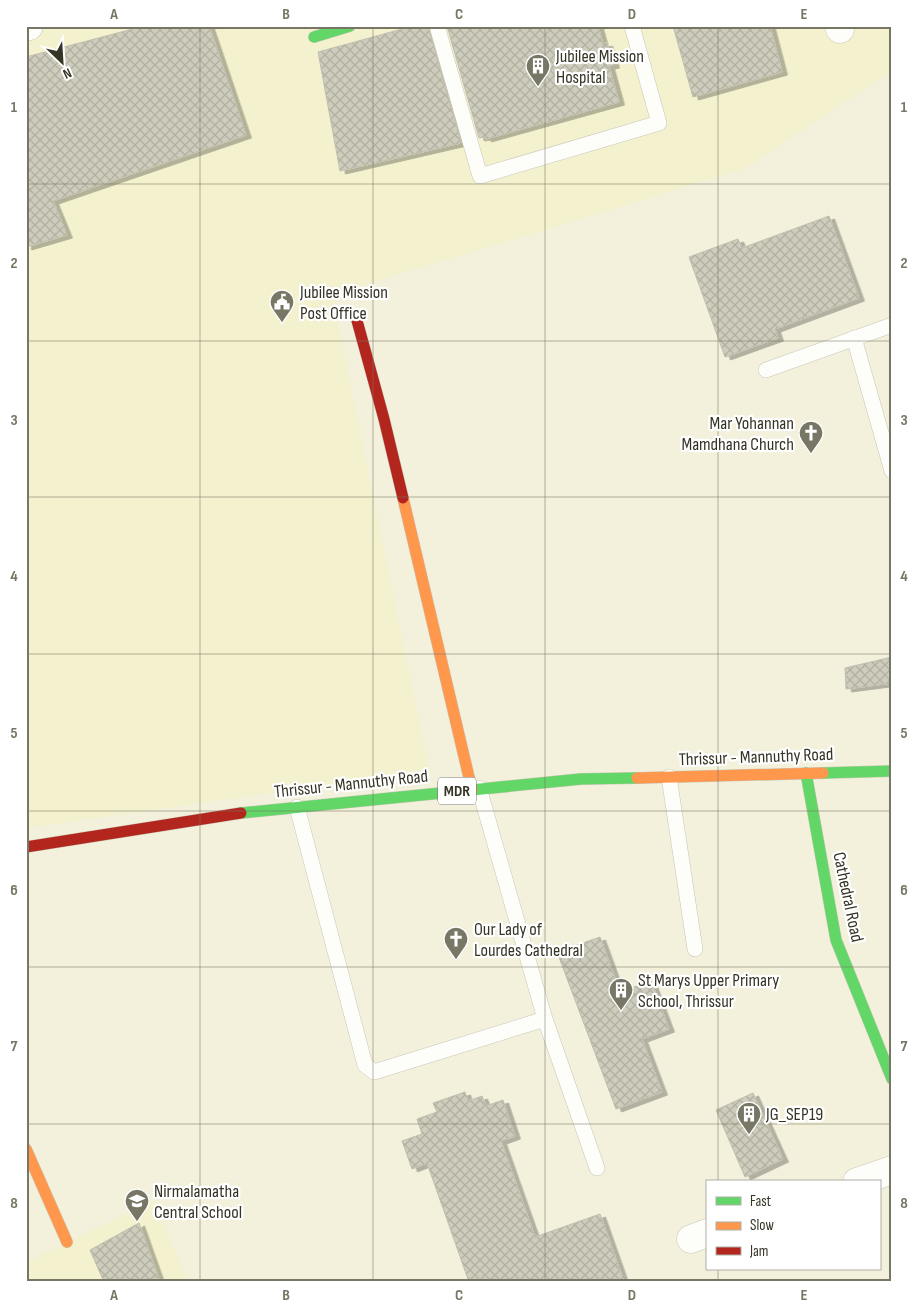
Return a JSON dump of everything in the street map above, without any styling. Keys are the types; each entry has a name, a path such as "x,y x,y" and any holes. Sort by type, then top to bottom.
{"street":[{"path":"314,37 350,26"},
{"path":"356,317 384,419 476,789"},
{"name":"Thrissur - Mannuthy Road","path":"26,847 228,814 581,779 892,771"},
{"name":"Cathedral Road","path":"806,773 836,940 892,1079"},
{"path":"26,1149 67,1242"},
{"path":"863,1180 892,1170"}],"lane":[{"path":"437,26 480,176 659,124 632,26"},
{"path":"766,370 892,324"},
{"path":"854,338 892,472"},
{"path":"669,777 695,949"},
{"path":"476,789 544,1019 597,1168"},
{"path":"297,807 365,1065 374,1072 544,1019"}],"shaded area":[{"path":"26,26 892,26 892,71 744,169 332,295 429,770 26,828"},
{"name":"Nirmalamatha Central School","path":"154,1201 188,1282 26,1282 26,1262"}],"building":[{"path":"144,26 209,26 246,135 53,201 67,235 26,247 26,57"},
{"path":"413,26 428,26 461,143 340,171 318,52"},
{"name":"Jubilee Mission Hospital","path":"447,26 598,26 603,44 607,43 614,65 609,66 619,102 486,139 485,137 479,138"},
{"path":"673,26 770,26 782,72 693,97"},
{"path":"829,216 859,298 775,329 778,338 725,357 689,257 738,239 742,248"},
{"path":"892,657 892,683 846,689 845,668"},
{"name":"St Marys Upper Primary School, Thrissur","path":"600,937 620,992 651,981 669,1029 642,1039 662,1092 616,1109 557,952"},
{"path":"465,1092 468,1101 482,1096 486,1106 503,1100 515,1136 501,1141 535,1237 600,1214 624,1282 469,1282 427,1163 412,1169 402,1141 422,1134 417,1119 437,1112 433,1103"},
{"name":"JG_SEP19","path":"753,1093 783,1159 745,1177 716,1110"},
{"path":"139,1223 160,1282 104,1282 90,1250"}],"traffic: fast":[{"path":"314,37 350,26"},
{"path":"823,773 892,771"},
{"path":"806,773 836,940 892,1079"},
{"path":"241,813 581,779 637,778"}],"traffic: slow":[{"path":"403,498 472,790"},
{"path":"637,778 823,773"},
{"path":"26,1149 67,1242"}],"traffic: jam":[{"path":"356,317 403,498"},
{"path":"26,847 241,813"}],"place":[{"name":"Jubilee Mission Hospital","path":"538,87"},
{"name":"Jubilee Mission Post Office","path":"282,323"},
{"name":"Mar Yohannan Mamdhana Church","path":"811,454"},
{"name":"Our Lady of Lourdes Cathedral","path":"456,960"},
{"name":"St Marys Upper Primary School, Thrissur","path":"621,1011"},
{"name":"JG_SEP19","path":"749,1135"},
{"name":"Nirmalamatha Central School","path":"137,1222"}]}
